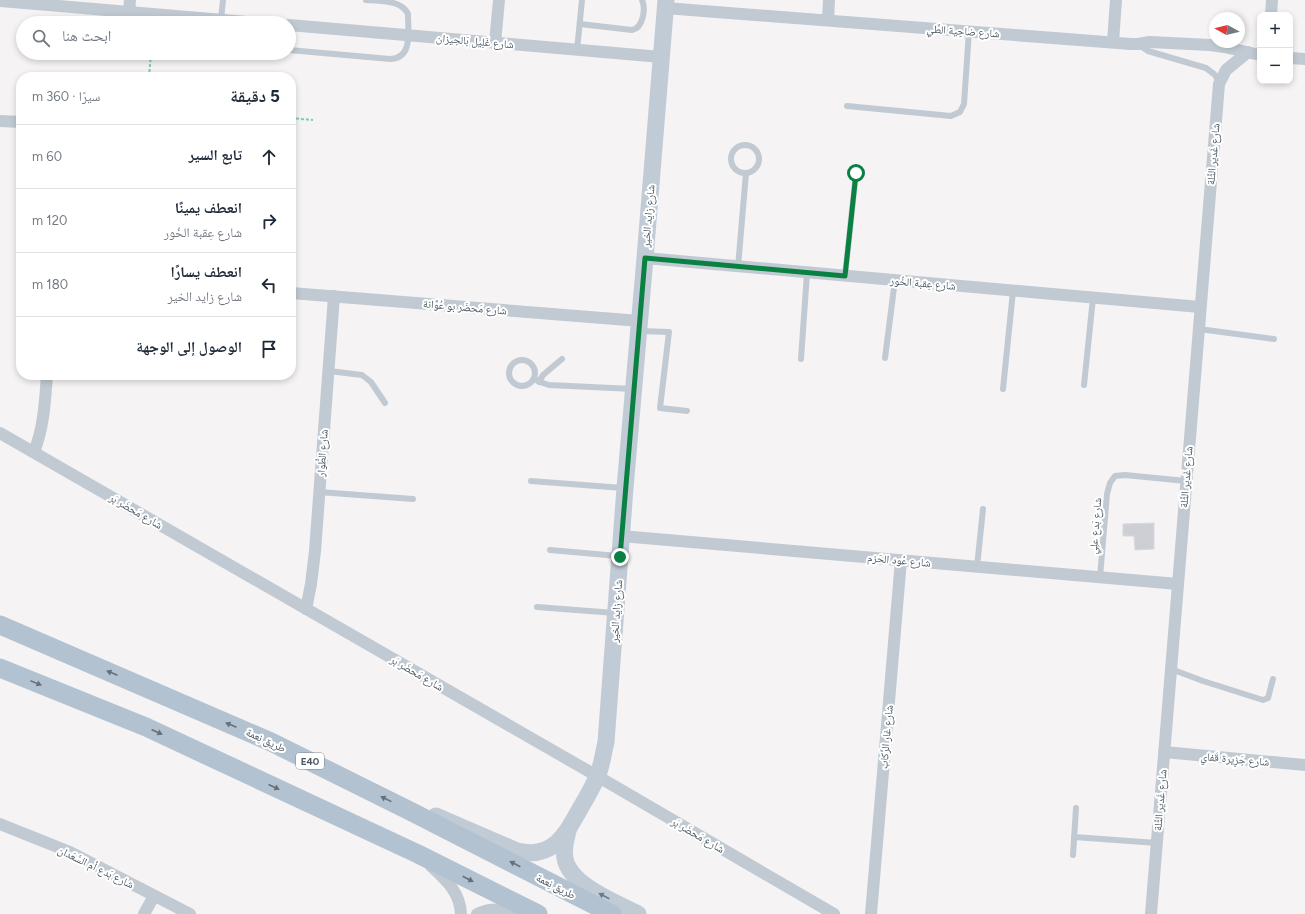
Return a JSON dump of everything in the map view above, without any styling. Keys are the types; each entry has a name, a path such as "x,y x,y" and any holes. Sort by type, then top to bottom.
{"main road":[{"name":"طريق نِعمة","path":"0,625 271,742 612,914"},
{"path":"0,668 146,727 418,854 538,914"}],"street":[{"path":"495,43 499,0"},
{"path":"828,20 829,0"},
{"path":"1113,42 1116,0"},
{"path":"1271,12 1272,0"},
{"path":"0,1 130,6 191,16"},
{"name":"شارع ضاحِية الطَّي","path":"665,4 828,20 969,31 1138,44 1145,42 1157,42 1210,46 1230,48 1257,54"},
{"name":"شارع زايد الخير","path":"568,831 597,776 606,742 621,536 665,4"},
{"name":"شارع غَلِيل بَالجيزان","path":"296,27 661,57"},
{"name":"شارع غَدير الثَّلة","path":"1151,914 1219,84 1226,70 1248,52"},
{"path":"1293,58 1305,59"},
{"path":"0,120 16,122"},
{"name":"شارع عِقبة الخُور","path":"645,258 1200,307"},
{"name":"شارع مَحضَر بو عُوَّانة","path":"296,293 639,326"},
{"name":"شارع الطُّوار","path":"306,609 311,584 334,296"},
{"path":"34,452 42,427 47,380"},
{"name":"شارع مَحضَر بَر","path":"0,433 834,914"},
{"name":"شارع عُود الحَزم","path":"621,536 1178,584"},
{"name":"شارع غار الرِّكاب","path":"871,914 901,560"},
{"name":"شارع جَزِيرة قَفاي","path":"1164,752 1305,765"},
{"path":"410,811 433,815 447,820 517,851 528,854 538,853 550,848 568,831"},
{"name":"شارع بَدع أم السَّعَدان","path":"0,824 70,852 190,914"},
{"path":"568,831 565,845 565,858 568,867 576,878 585,886 638,914"},
{"path":"418,854 453,888 460,904 461,914"},
{"path":"144,914 154,896"},
{"path":"477,914 484,910 500,909 523,914"}],"lane":[{"path":"221,16 223,0"},
{"path":"296,51 396,59 401,57 406,50 408,35 408,14 406,9 403,5 394,2 366,0"},
{"path":"577,50 582,0"},
{"path":"580,24 636,30 641,24 644,4 642,0"},
{"path":"847,106 951,116 960,112 964,104 969,31"},
{"path":"1138,44 1148,51 1206,68 1214,74 1219,84"},
{"path":"744,145 753,147 758,153 759,162 754,169 746,173 738,171 732,164 732,155 736,148 744,145"},
{"path":"738,267 746,173"},
{"path":"845,276 856,173"},
{"path":"800,359 807,273"},
{"path":"886,358 895,280"},
{"path":"1003,389 1014,291"},
{"path":"1084,385 1093,298"},
{"path":"639,326 669,332 660,408 687,411"},
{"path":"1198,329 1274,339"},
{"path":"536,380 535,370 528,361 524,359 515,361 510,367 508,375 512,382 520,386 528,385 536,380 562,359"},
{"path":"329,371 362,375 371,382 385,403"},
{"path":"536,380 549,385 633,390"},
{"name":"شارع بَدع علِي","path":"1100,577 1107,494 1110,483 1115,476 1186,481"},
{"path":"531,481 625,488"},
{"path":"319,492 413,499"},
{"path":"977,567 983,509"},
{"path":"550,550 620,557"},
{"path":"537,607 615,613"},
{"path":"1171,669 1263,700 1268,698 1273,679"},
{"path":"1073,855 1076,808"},
{"path":"1074,837 1157,843"}],"path":[{"path":"149,72 150,60"},
{"path":"296,118 313,120"}],"building":[{"path":"1154,523 1154,549 1135,550 1134,536 1123,536 1123,524"}],"route":[{"path":"620,557 645,258 845,276 856,173"}]}
